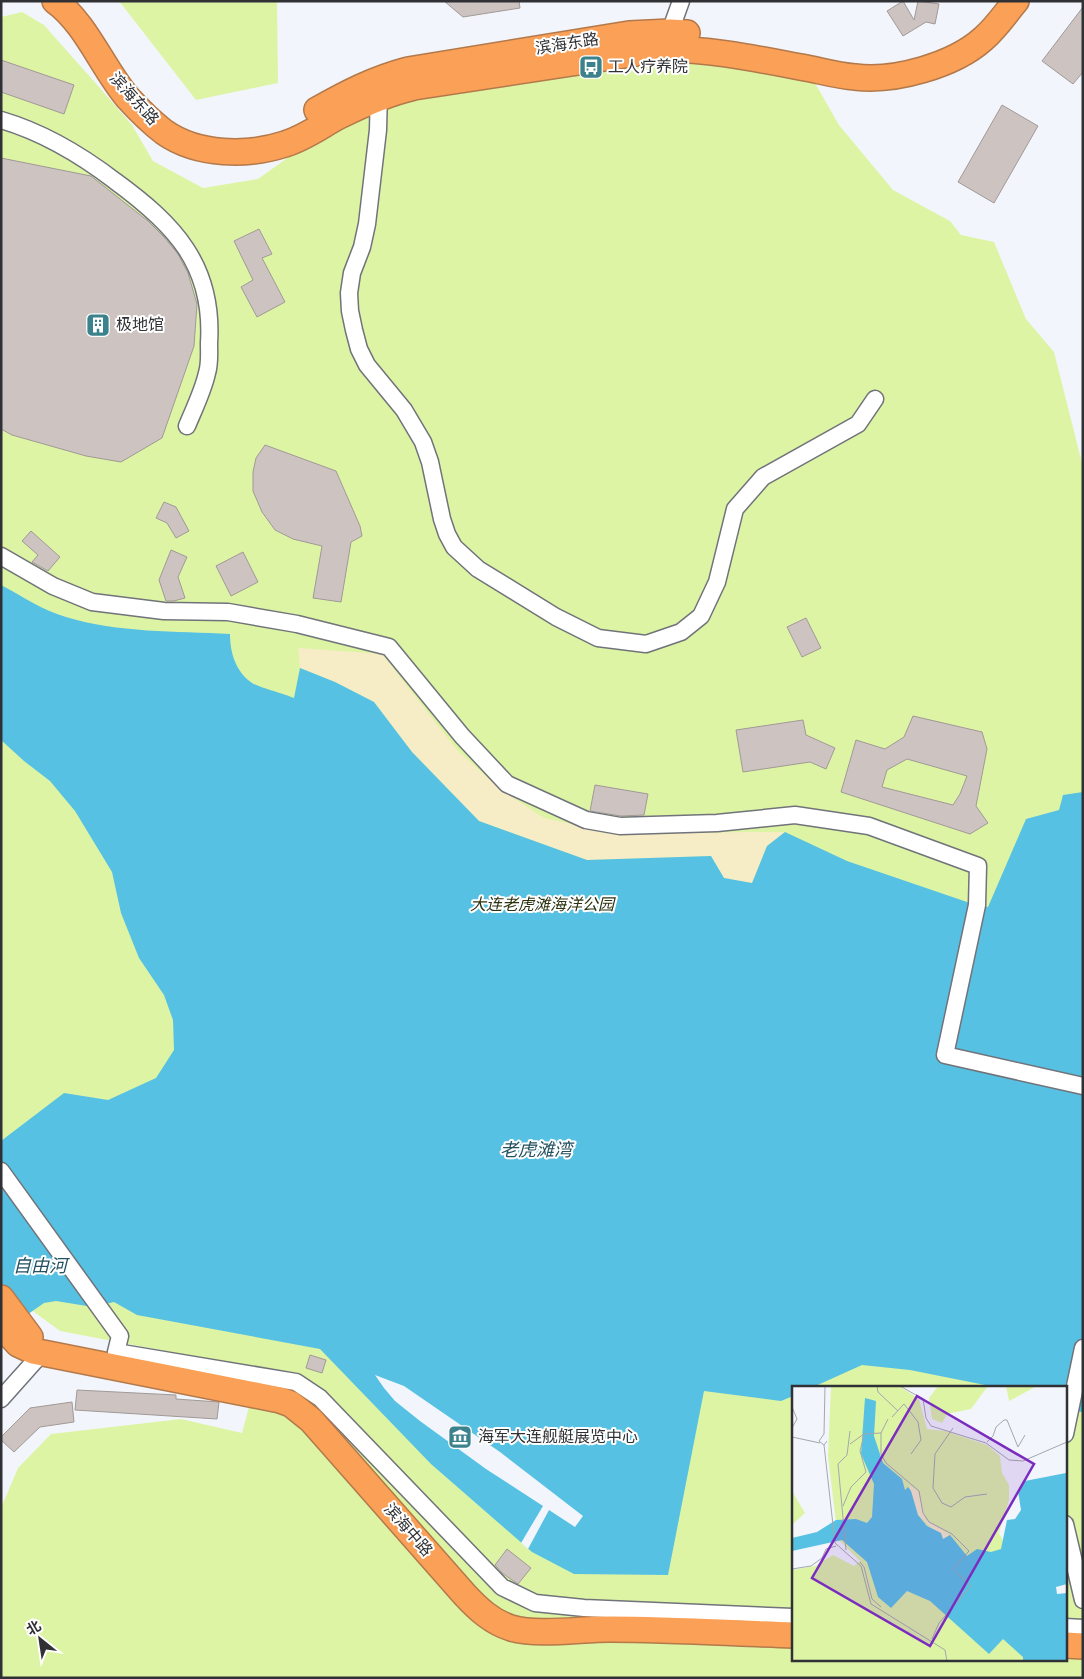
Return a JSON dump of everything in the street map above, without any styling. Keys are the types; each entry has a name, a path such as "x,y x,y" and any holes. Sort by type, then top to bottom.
{"highway":[{"name":"滨海东路","path":"55,1 64,7 75,20 127,97 165,133 185,143 213,150 242,152 341,96 379,88 408,70 619,36 667,40 706,35 909,73 968,51 995,27 1016,1"},
{"name":"滨海中路","path":"1,1298 9,1327 18,1344 25,1348 42,1353 280,1400 291,1404 311,1420 465,1595 479,1610 494,1621 511,1628 530,1631 627,1629 792,1635"},
{"path":"1066,1645 1083,1646"}],"street":[{"path":"667,40 682,1"},
{"path":"379,88 378,130 367,224 362,247 352,273 349,293 350,311 359,349 367,365 404,410 423,442 430,462 447,534 454,547 478,569 548,612 598,638 646,644 681,632 701,616 717,582 735,509 763,477 858,424 875,399"},
{"path":"1,120 54,141 106,174 142,200 168,225 190,255 204,284 210,321 208,372 187,426"},
{"path":"1,556 54,586 92,602 164,611 228,612 297,624 390,647 462,736 507,784 586,820 620,826 717,823 795,815 869,826 978,866 977,904 945,1055 1083,1086"},
{"path":"1,1171 107,1315 120,1336 116,1352 296,1382 320,1398 502,1587 535,1603 584,1608 792,1617"},
{"path":"1066,1429 1083,1348"},
{"path":"1,1399 42,1353"},
{"path":"1066,1528 1083,1600"},
{"path":"1066,1627 1083,1628"}],"green space":[{"path":"119,1 277,1 278,83 196,100"},
{"name":"大连老虎滩海洋公园","path":"22,12 44,25 132,125 153,161 203,188 258,179 329,128 421,91 652,57 722,59 815,83 839,125 893,190 950,221 961,235 994,242 1026,319 1054,352 1083,467 1083,1678 1,1678 1,1508 18,1468 51,1434 181,1419 242,1433 259,1369 60,1331 26,1306 1,1275 1,17"}],"sand":[{"path":"298,648 382,654 457,750 500,789 544,818 613,833 785,832 767,846 752,883 724,878 711,856 587,860 479,821 412,752 374,702 335,682 300,668"}],"water":[{"name":"老虎滩湾","path":"1,585 50,611 86,622 127,629 230,634 231,648 235,661 246,679 255,685 294,698 300,668 335,682 374,702 412,752 479,821 587,860 711,856 724,878 752,883 767,846 785,832 847,861 967,902 988,907 1026,819 1059,810 1063,795 1083,792 1082,1412 1066,1409 1066,1386 990,1386 910,1370 862,1365 815,1386 792,1386 792,1396 781,1401 704,1391 668,1575 574,1574 532,1552 431,1464 320,1349 137,1315 114,1302 93,1307 56,1301 44,1303 1,1333 1,1141 64,1093 108,1100 156,1078 174,1050 173,1020 164,995 139,958 121,913 112,872 75,811 50,781 1,740"}],"pier":[{"path":"375,1375 404,1386 500,1452 583,1516 575,1527 549,1510 528,1549 521,1543 543,1506 486,1469 420,1421 395,1401"}],"building":[{"path":"444,1 519,1 520,8 463,17"},
{"path":"903,1 914,20 918,1 939,4 935,24 926,22 903,36 887,11"},
{"path":"1083,7 1083,72 1073,84 1042,61"},
{"path":"1,60 74,85 64,114 1,92"},
{"path":"1002,105 1038,126 994,203 958,182"},
{"name":"极地馆","path":"1,158 91,176 148,221 164,237 178,254 188,273 197,304 194,346 162,438 121,462 86,456 12,435 1,429"},
{"path":"259,229 272,254 262,258 285,302 257,317 241,287 253,280 234,241"},
{"path":"265,445 336,471 360,526 362,536 351,542 341,602 313,598 322,546 293,539 275,530 262,512 253,491 253,472 256,458"},
{"path":"164,502 176,507 189,531 176,538 167,523 156,518"},
{"path":"31,531 60,557 48,571 32,562 38,555 22,541"},
{"path":"171,550 187,557 178,577 185,598 166,601 159,580"},
{"path":"243,552 258,582 231,596 216,566"},
{"path":"806,618 821,648 802,657 787,627"},
{"path":"913,716 982,732 987,749 976,806 988,823 970,834 841,792 856,740 885,749 904,737","holes":["907,759 967,776 960,794 953,805 882,787 887,770"]},
{"path":"803,720 806,735 835,748 826,769 810,762 743,772 736,730"},
{"path":"595,785 648,794 644,815 621,816 590,811"},
{"path":"310,1355 326,1360 322,1373 306,1368"},
{"path":"77,1390 176,1395 176,1399 219,1402 217,1419 75,1410"},
{"path":"72,1402 74,1422 40,1427 14,1452 1,1440 1,1437 30,1408"},
{"path":"507,1549 531,1568 518,1584 502,1573 495,1565"}],"place":[{"name":"工人疗养院","path":"591,67"},
{"name":"极地馆","path":"98,325"},
{"name":"海军大连舰艇展览中心","path":"460,1437"}],"water label":[{"name":"自由河","path":"40,1266"}]}
